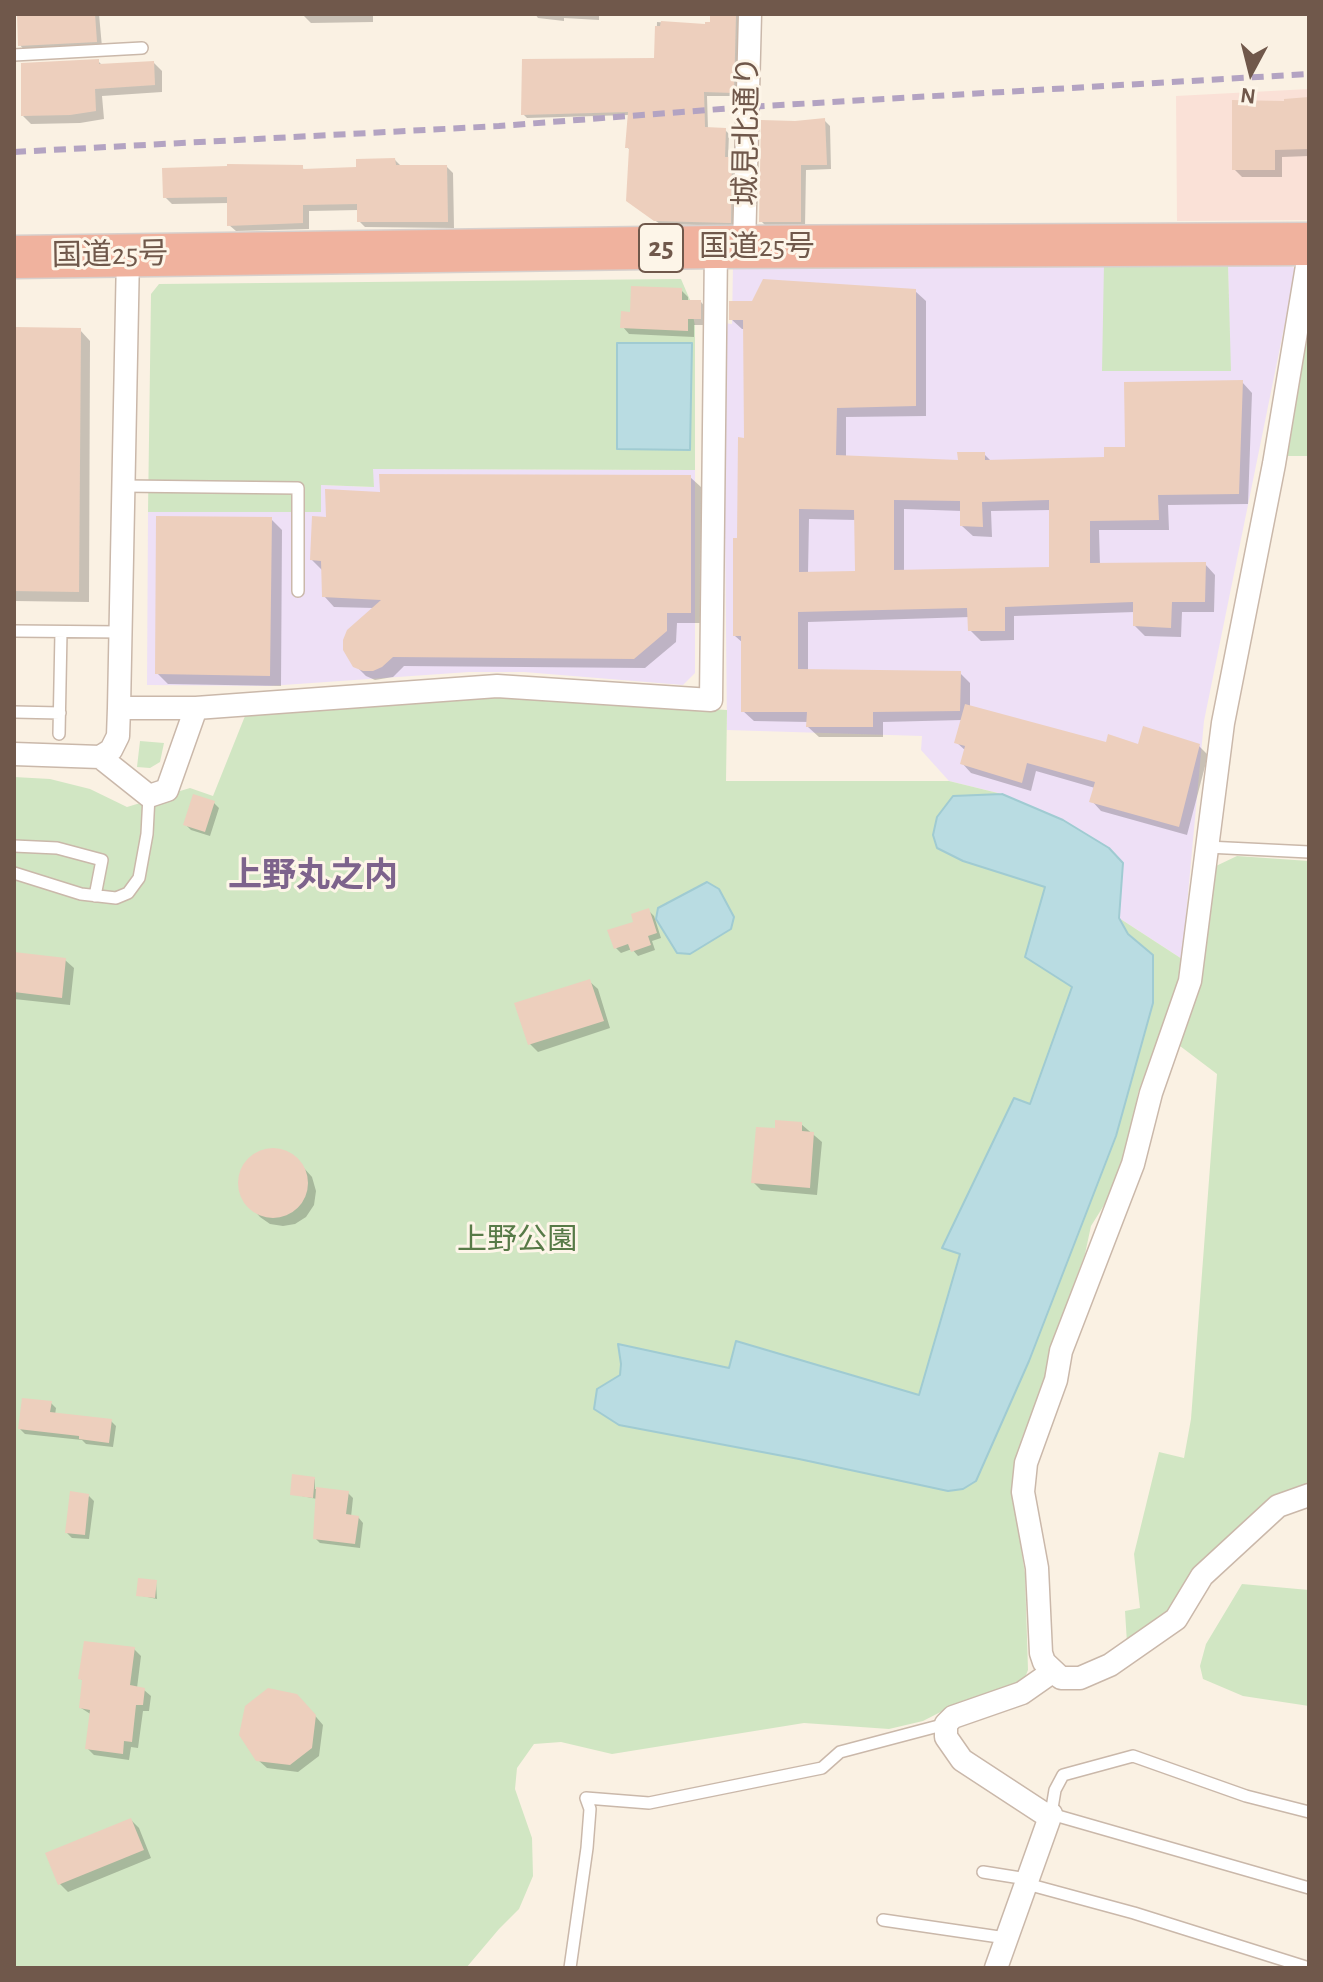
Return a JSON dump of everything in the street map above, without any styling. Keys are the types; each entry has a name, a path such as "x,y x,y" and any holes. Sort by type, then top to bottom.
{"highway":[{"name":"国道25号","path":"14,257 730,247 1309,244"}],"street":[{"name":"城見北通り","path":"196,708 497,686 711,700 730,247 750,14"},
{"path":"1309,254 1274,464 1223,723 1190,981 1151,1093 1133,1164 1061,1351 1056,1380 1026,1463 1023,1492 1037,1568 1041,1653 1052,1672 1061,1678 1080,1678 1110,1665 1176,1619 1202,1576 1278,1506 1309,1495"},
{"path":"14,754 100,757 111,750 118,736 128,255"},
{"path":"100,757 149,796 167,790 196,708 119,708"},
{"path":"996,1968 1051,1814 1043,1813 962,1760 946,1737 946,1724 953,1717 1022,1693 1052,1672"}],"lane":[{"path":"14,55 142,48"},
{"path":"123,486 298,488 298,591"},
{"path":"14,631 121,632"},
{"path":"59,734 61,632"},
{"path":"14,712 60,713"},
{"path":"14,873 81,894 116,898 128,893 139,878 147,834 149,796"},
{"path":"14,846 57,848 102,860 95,896"},
{"path":"1207,847 1309,852"},
{"path":"570,1968 587,1848 590,1809 586,1798 649,1803 822,1768 840,1752 946,1724"},
{"path":"1309,1812 1246,1796 1133,1756 1063,1775 1055,1790 1051,1814 1309,1888"},
{"path":"983,1872 1027,1881 1309,1968"},
{"path":"883,1920 1006,1938"}],"shaded area":[{"path":"1309,89 1309,220 1177,221 1176,96"},
{"path":"1104,263 1230,370 1228,264 1287,264 1296,269 1204,721 1182,959 1119,918 1123,864 1094,838 1063,820 1002,794 949,781 921,750 922,736 727,730 723,323 732,324 733,265"},
{"path":"372,469 695,470 695,673 683,685 524,672 469,672 269,686 147,685 148,512 321,512 321,485 374,487"}],"green space":[{"path":"1104,263 1228,264 1231,371 1102,371"},
{"path":"681,279 690,300 695,326 695,470 373,469 374,487 321,485 321,512 148,512 151,294 159,284"},
{"path":"1309,306 1309,456 1284,456"},
{"name":"上野公園","path":"407,697 497,697 727,710 726,781 949,781 1002,794 1063,820 1109,848 1123,863 1119,918 1182,959 1179,979 1138,1093 1131,1134 1111,1194 1091,1226 1085,1254 1051,1346 1048,1373 1022,1438 1012,1492 1025,1573 1028,1670 1017,1684 962,1701 923,1721 889,1729 804,1723 612,1754 561,1742 534,1744 517,1768 515,1789 532,1838 533,1876 519,1909 466,1968 14,1968 14,777 50,779 90,789 127,807 190,788 213,796 245,716"},
{"path":"140,741 164,743 160,762 150,768 137,767"},
{"path":"1237,856 1309,861 1309,1486 1180,1602 1127,1643 1125,1611 1140,1608 1134,1554 1159,1452 1184,1458 1191,1419 1217,1074 1180,1046 1201,983 1216,866"},
{"path":"1242,1584 1309,1590 1309,1706 1243,1696 1203,1679 1200,1666 1206,1644"}],"water":[{"path":"617,343 692,343 690,450 617,449"},
{"path":"1002,794 1063,820 1109,848 1123,863 1119,918 1128,934 1153,955 1153,1003 1116,1136 1029,1361 976,1481 963,1489 948,1491 619,1425 594,1409 597,1389 620,1375 618,1344 729,1368 736,1341 919,1395 960,1254 942,1248 1014,1098 1030,1104 1072,987 1025,957 1045,887 963,861 937,848 933,835 937,817 953,796"},
{"path":"707,882 719,889 734,917 731,929 690,954 677,953 656,919 658,908"}],"building":[{"path":"17,14 95,14 97,42 18,46"},
{"path":"710,14 736,14 734,93 704,92 705,127 726,128 725,157 732,157 731,223 654,221 626,201 628,112 521,115 522,59 654,58 655,26 660,26 661,21 705,24 710,22"},
{"path":"99,59 99,64 154,61 155,85 95,89 96,111 21,116 21,63"},
{"path":"1309,97 1309,149 1275,150 1275,170 1232,170 1232,100 1284,101"},
{"path":"825,118 827,165 801,165 801,222 759,222 761,120"},
{"path":"395,158 396,165 447,165 448,222 357,222 357,204 303,205 303,223 227,226 227,197 163,198 162,168 227,164 303,165 303,169 356,167 356,159"},
{"path":"763,279 916,289 916,406 837,408 836,455 958,460 957,452 985,452 985,460 1104,457 1104,447 1125,447 1124,382 1243,380 1239,494 1158,495 1159,520 1090,521 1090,563 1206,562 1205,602 1172,602 1171,628 1133,626 1133,602 1005,607 1005,631 968,631 967,608 798,612 798,669 961,671 960,711 873,712 873,727 806,727 807,712 741,712 741,636 733,636 733,538 737,538 738,437 744,438 743,320 729,320 729,301 752,301","holes":["894,500 960,501 960,526 983,527 982,502 1049,500 1049,567 894,570","799,509 854,510 855,571 799,572"]},
{"path":"631,286 682,288 682,300 701,300 701,319 688,319 688,331 620,328 621,311 630,312"},
{"path":"14,327 81,328 79,592 14,591"},
{"path":"379,474 691,475 691,613 667,613 667,631 634,659 393,657 373,671 353,667 343,650 347,630 381,600 322,597 321,561 310,560 312,516 326,517 325,489 380,492"},
{"path":"156,516 272,517 270,676 155,674"},
{"path":"965,704 1106,742 1108,734 1138,744 1143,726 1200,744 1179,827 1089,802 1095,782 1027,763 1022,783 960,764 965,746 954,743"},
{"path":"193,794 215,801 205,832 183,825"},
{"path":"649,908 657,933 648,936 651,945 631,952 628,944 614,949 607,930 633,922 631,914"},
{"path":"14,952 66,958 62,998 14,992"},
{"path":"590,979 604,1021 528,1045 514,1003"},
{"path":"775,1120 802,1122 802,1131 814,1132 810,1188 751,1183 756,1127 775,1128"},
{"path":"273,1148 298,1158 308,1183 298,1208 273,1218 248,1208 238,1183 248,1158"},
{"path":"22,1398 52,1401 50,1412 112,1419 109,1443 18,1429"},
{"path":"292,1474 315,1477 313,1498 290,1495"},
{"path":"316,1487 349,1491 346,1514 359,1516 355,1544 313,1539"},
{"path":"70,1491 89,1494 85,1535 65,1533"},
{"path":"138,1578 157,1580 155,1598 136,1596"},
{"path":"84,1641 135,1647 130,1685 145,1688 143,1705 136,1705 132,1742 124,1741 123,1754 85,1749 90,1710 79,1708 82,1680 78,1679"},
{"path":"268,1688 297,1694 316,1715 312,1748 290,1765 256,1761 239,1735 245,1706"},
{"path":"131,1818 144,1850 58,1885 45,1853"}],"railway":[{"path":"14,152 499,126 747,107 1309,74"}],"district":[{"name":"上野丸之内","path":"313,876"}]}
